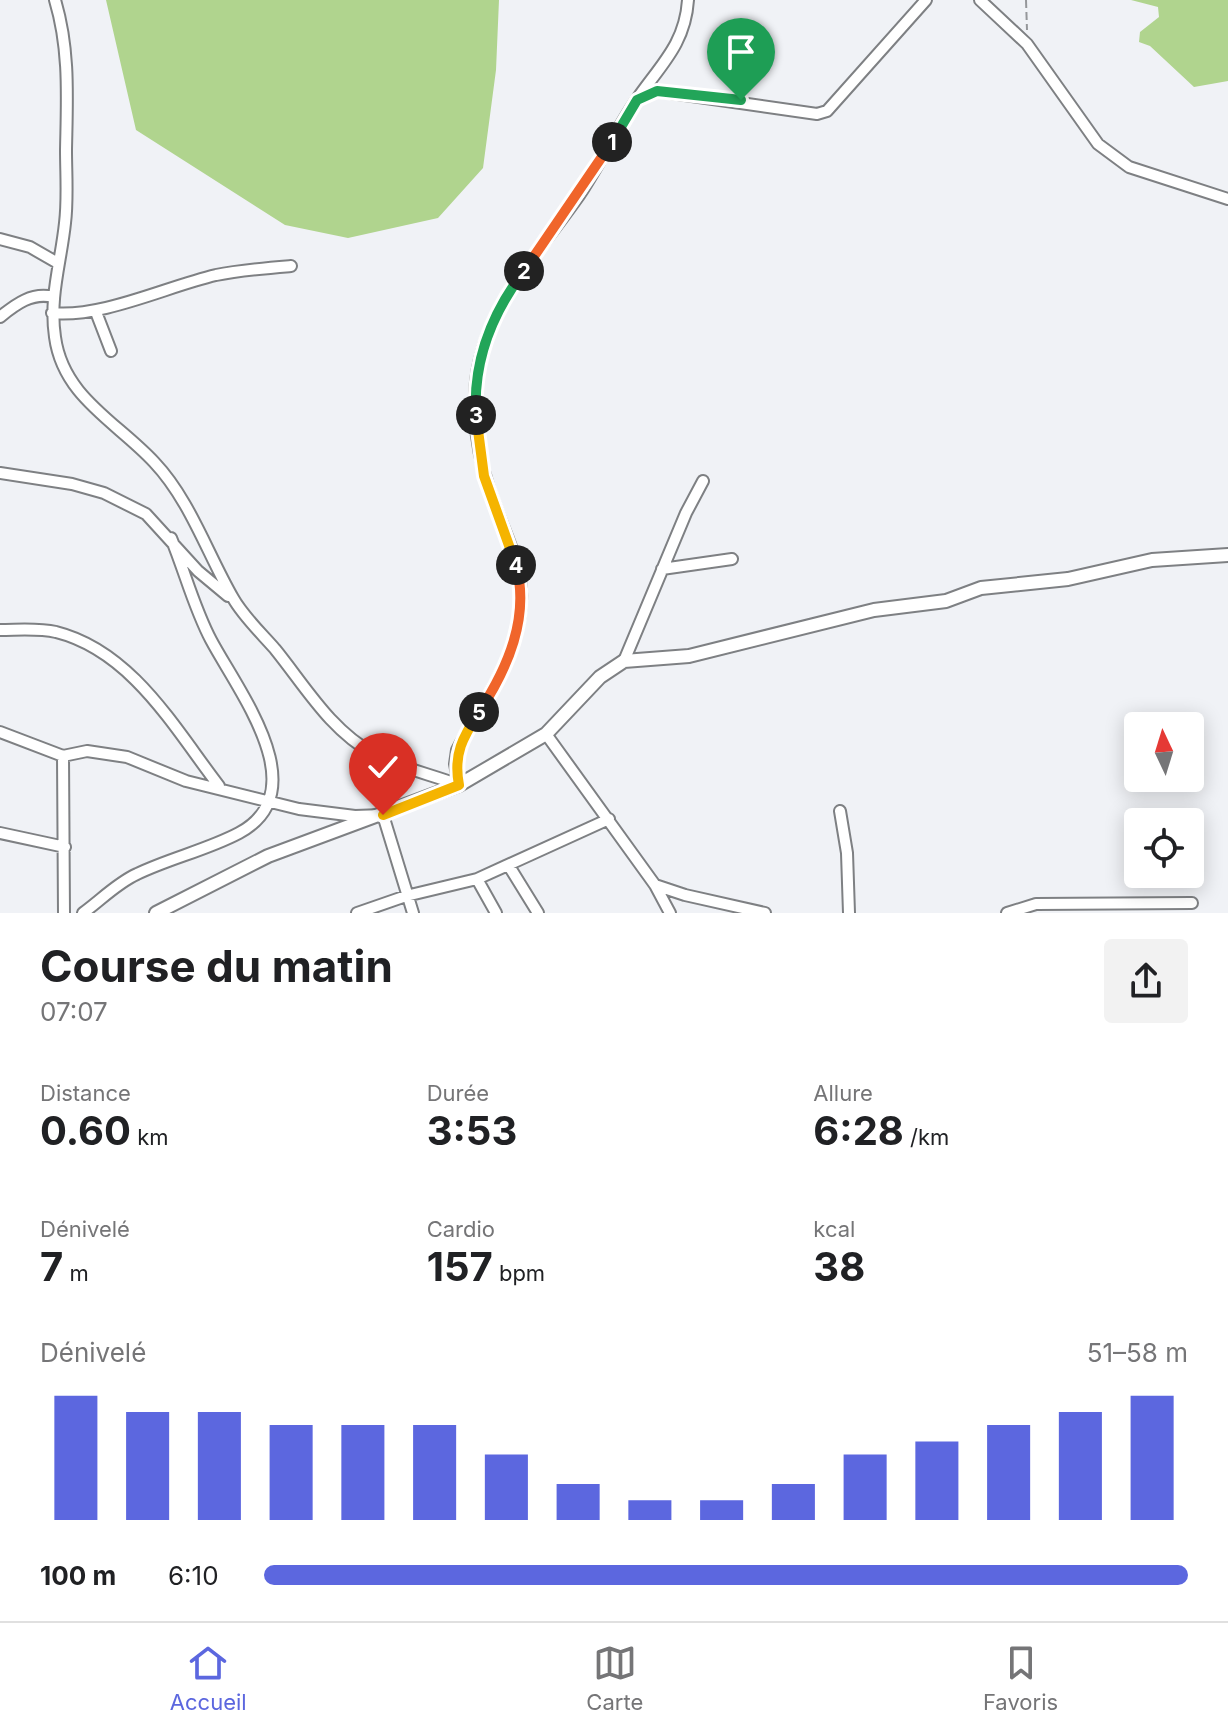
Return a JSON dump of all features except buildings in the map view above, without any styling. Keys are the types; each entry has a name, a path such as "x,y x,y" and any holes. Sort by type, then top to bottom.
{"street":[{"path":"55,0 68,61 65,223 56,262 53,297 55,340 82,397 154,462 182,500 235,602"},
{"path":"459,785 455,764 457,750 505,665 517,635 522,599 510,541 484,476 478,447 475,396 480,360 504,297 580,193 637,100 685,30 688,0"},
{"path":"637,100 657,91 817,114 827,111 926,0"},
{"path":"980,0 1027,44 1098,144 1129,167 1228,199"},
{"path":"1027,30 1027,44"},
{"path":"0,239 30,247 56,262"},
{"path":"52,313 96,312 130,299 218,275 291,266"},
{"path":"0,317 28,298 39,295 53,297"},
{"path":"96,312 111,351"},
{"path":"0,473 72,484 104,493 146,514 198,571 235,602 284,661 307,696 361,746 377,756 459,785"},
{"path":"624,661 703,481"},
{"path":"83,913 133,875 240,832 258,818 270,800 274,778 270,754 245,695 194,606 171,538"},
{"path":"156,913 175,908 268,856 459,785 546,734 600,677 624,661 689,656 860,613 946,601 981,588 1068,579 1152,560 1228,555"},
{"path":"662,569 732,559"},
{"path":"0,630 53,631 78,639 105,656 144,686 219,786"},
{"path":"0,732 63,756 107,752 186,781 219,786 327,814 383,815"},
{"path":"546,734 655,885 670,913"},
{"path":"63,756 64,913"},
{"path":"840,811 847,853 849,913"},
{"path":"383,815 413,913"},
{"path":"357,913 406,896 477,879 609,819"},
{"path":"0,833 65,847"},
{"path":"509,866 538,913"},
{"path":"477,879 496,913"},
{"path":"655,885 765,913"},
{"path":"1007,913 1036,904 1116,907 1192,903"}],"path":[{"path":"1026,0 1027,30"}],"green space":[{"path":"106,0 499,0 496,70 483,168 438,218 348,238 285,225 136,130"},
{"path":"1131,0 1228,0 1228,81 1194,87 1150,46 1139,42 1140,32 1159,17 1158,7"}],"route":[{"path":"383,815 459,785 455,764 457,750 487,700 517,635 522,599 519,574 510,541 484,476 478,447 475,396 480,360 504,297 580,193 637,100 657,91 741,100"}]}
